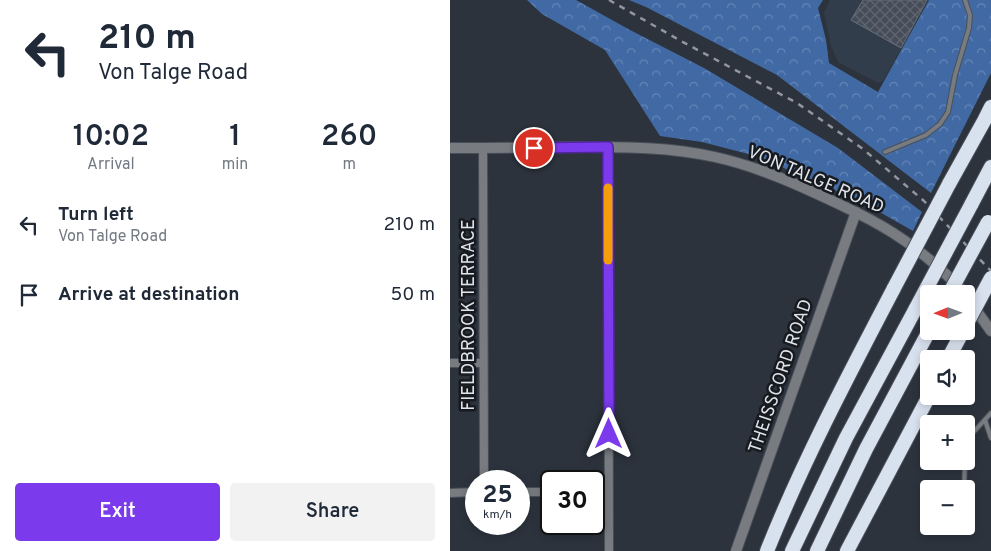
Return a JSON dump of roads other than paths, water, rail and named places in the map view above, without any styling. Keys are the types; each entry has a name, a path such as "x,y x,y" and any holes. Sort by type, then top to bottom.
{"highway":[{"path":"766,551 817,439 894,288 991,108"},
{"path":"792,551 846,438 991,167"},
{"path":"954,285 989,220"},
{"path":"975,308 991,278"},
{"path":"817,551 866,448 924,340"},
{"path":"847,551 924,405"}],"street":[{"path":"608,147 610,551"},
{"name":"VON TALGE ROAD","path":"450,148 636,147 698,153 735,161 778,177 885,227 914,246 956,285"},
{"name":"FIELDBROOK TERRACE","path":"483,148 484,470"},
{"name":"THEISSCORD ROAD","path":"736,551 856,212"},
{"name":"VON TALGE ROAD","path":"975,309 991,331"},
{"path":"450,363 483,363"},
{"path":"450,493 465,492"}],"lane":[{"path":"885,152 926,135 940,124 948,112 955,75 969,28 970,15 966,0"},
{"path":"975,429 991,413"},
{"path":"984,420 991,438"}],"railway":[{"path":"609,0 797,103 863,149 924,201 991,271"}]}
